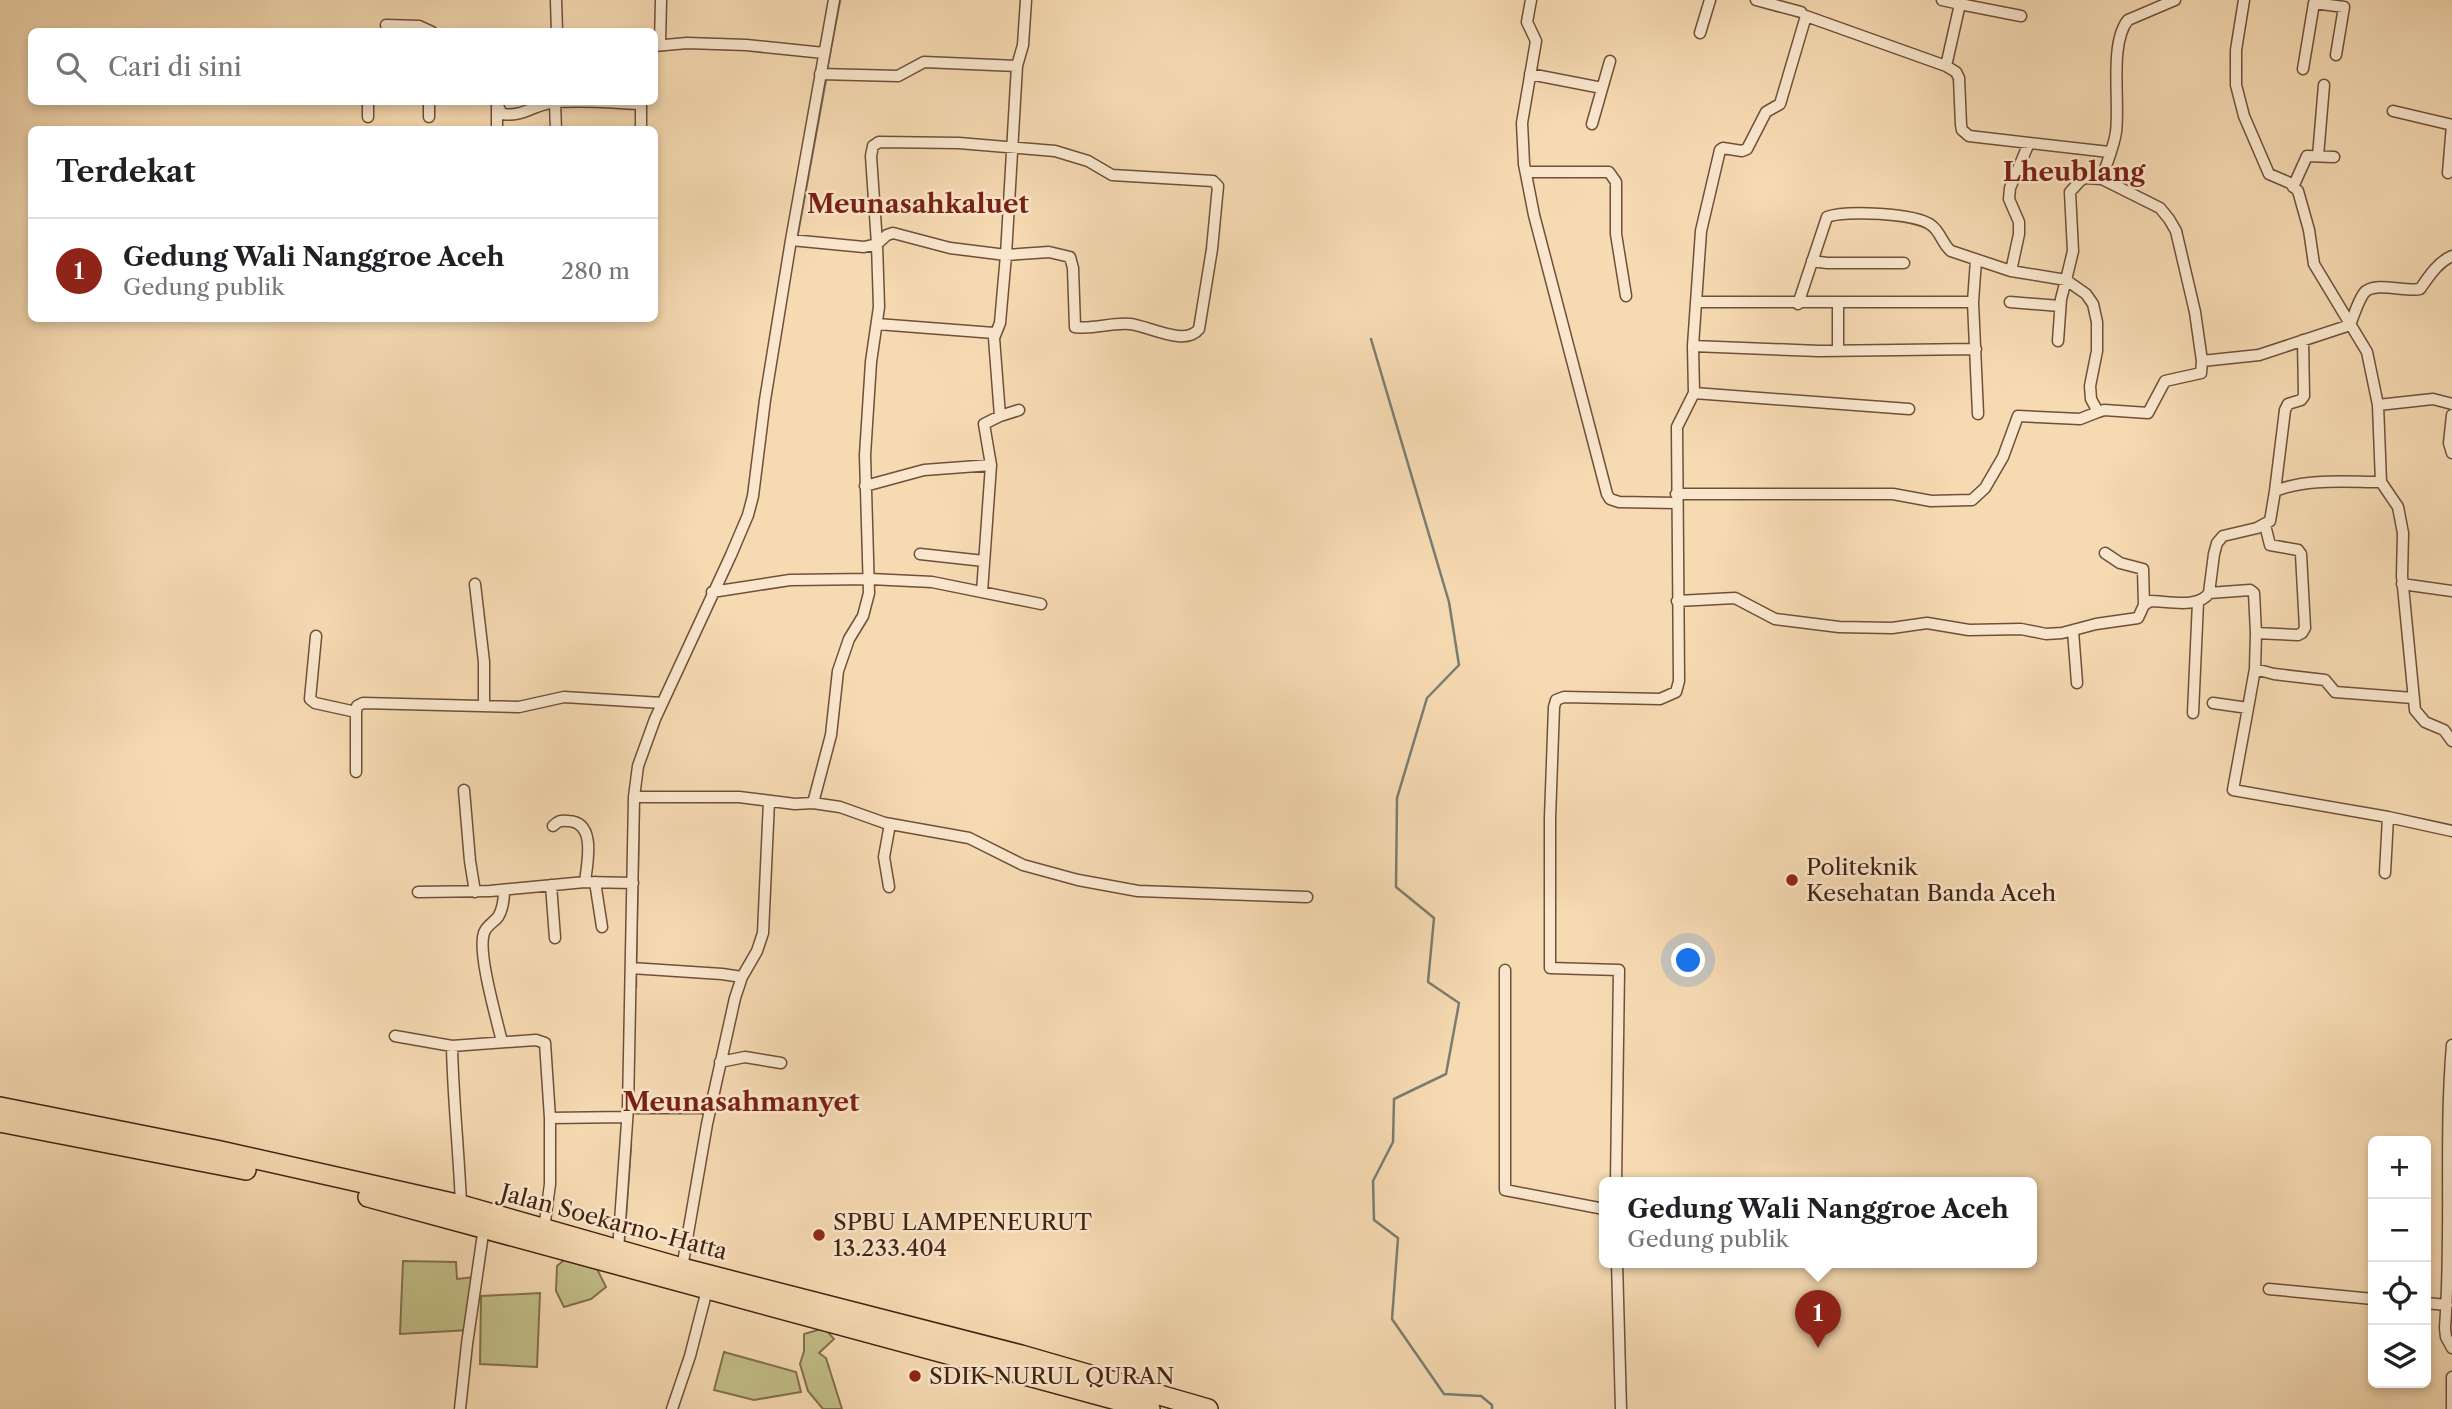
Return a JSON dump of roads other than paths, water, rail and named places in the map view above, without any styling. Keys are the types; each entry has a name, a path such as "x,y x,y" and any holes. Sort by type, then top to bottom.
{"highway":[{"name":"Jalan Soekarno-Hatta","path":"0,1107 98,1134 344,1191 484,1227 682,1268 966,1350 1150,1409"},
{"name":"Jalan Soekarno-Hatta","path":"0,1122 98,1134"},
{"name":"Jalan Soekarno-Hatta","path":"126,1140 216,1150 461,1205 544,1229 628,1258 707,1290 1208,1409"}],"street":[{"path":"556,0 557,28"},
{"path":"658,34 661,0"},
{"path":"628,1258 636,968 633,883 639,797 638,766 662,703 712,592 732,555 753,496 765,400 825,75 824,53 834,0"},
{"path":"1000,416 994,333 1000,323 1017,66 1023,45 1026,0"},
{"path":"1531,0 1527,22 1536,41 1522,123 1526,172 1534,215 1610,499 1619,502 1676,498 1893,494 1931,501 1972,500 1985,488 2003,457 2018,416 2080,419 2104,410 2150,412 2162,383 2199,374 2202,361 2195,312 2173,225 2160,208 2102,179 2082,179 2070,192 2073,251 2060,306 2057,341"},
{"path":"1700,33 1710,0"},
{"path":"1756,0 1802,9 1956,72 1959,78 1961,125 1965,134 1975,138 2109,152"},
{"path":"1942,0 1960,5 1976,4 2021,16"},
{"path":"2102,179 2116,132 2117,56 2124,26 2129,20 2175,0"},
{"path":"2244,0 2236,50 2239,102 2269,174 2298,191 2309,230 2314,264 2367,352 2378,405 2381,482 2398,507 2402,520 2402,584 2413,698 2419,717 2433,727 2448,728 2452,741"},
{"path":"2304,69 2314,1 2344,7 2336,55"},
{"path":"1946,66 1960,5"},
{"path":"1616,1177 1619,971 1550,968 1550,818 1554,707 1556,700 1564,698 1660,699 1676,692 1679,681 1677,427 1694,393 1693,346 1702,231 1720,150 1747,149 1766,112 1780,104 1802,9"},
{"path":"386,25 423,28"},
{"path":"658,45 746,45 824,53"},
{"path":"1592,124 1610,61"},
{"path":"825,75 898,76 924,62 1017,66"},
{"path":"1530,74 1602,88"},
{"path":"2318,156 2324,85"},
{"path":"368,105 368,117"},
{"path":"429,105 429,117"},
{"path":"496,105 497,126"},
{"path":"497,105 502,114 509,115 544,105"},
{"path":"556,105 556,126"},
{"path":"640,105 641,126"},
{"path":"2393,111 2452,125 2448,173"},
{"path":"795,241 864,247 877,244 893,233 950,247 1006,254 1049,252 1070,257 1073,268 1074,325 1077,328 1129,324 1178,336 1189,336 1199,329 1212,249 1218,186 1213,181 1112,175 1088,161 1055,151 959,143 875,144 871,156 877,244 877,324 871,362 865,486 870,579 867,606 849,639 838,671 831,735 813,803"},
{"path":"2011,271 2019,222 2010,199 2010,188 2029,143"},
{"path":"2293,187 2307,156 2334,157"},
{"path":"1526,172 1609,172 1613,176 1616,182 1616,234 1626,296"},
{"path":"1798,304 1827,218 1835,215 1860,215 1913,217 1925,221 1938,231 1945,246 1951,251 2011,271 2066,280 2086,294 2093,304 2097,322 2097,351 2090,386 2091,400 2098,412"},
{"path":"2202,361 2259,355 2350,325 2364,293 2370,288 2376,286 2411,291 2420,289 2434,270 2452,256"},
{"path":"1976,260 1973,302 1978,414"},
{"path":"1812,261 1904,263"},
{"path":"1696,302 1973,302"},
{"path":"2010,302 2060,306"},
{"path":"1838,303 1838,350"},
{"path":"877,324 994,333"},
{"path":"2144,605 2150,601 2198,602 2206,598 2217,543 2223,536 2264,525 2270,520 2285,410 2288,404 2301,400 2304,396 2303,340"},
{"path":"1693,346 1838,350 1976,349"},
{"path":"1694,393 1909,409"},
{"path":"2378,405 2433,399 2452,404"},
{"path":"982,592 991,465 984,424 1019,410"},
{"path":"2452,415 2449,443 2452,453"},
{"path":"865,486 924,470 991,465"},
{"path":"2275,491 2309,482 2381,482"},
{"path":"2256,633 2298,635 2302,634 2305,628 2301,554 2298,550 2270,545 2264,525"},
{"path":"1677,601 1735,598 1775,619 1839,627 1892,628 1927,624 1982,631 2021,629 2046,634 2073,631 2096,624 2138,618 2144,605 2143,569 2120,563 2105,553"},
{"path":"920,554 984,561"},
{"path":"712,592 790,580 870,579 932,582 1041,604"},
{"path":"475,584 484,662 484,706"},
{"path":"2402,584 2452,591"},
{"path":"2209,593 2250,590 2254,593 2255,669 2233,790 2452,831"},
{"path":"2193,713 2198,602"},
{"path":"2073,631 2077,683"},
{"path":"316,636 310,699 315,704 356,712"},
{"path":"2255,669 2325,680 2335,692 2413,698"},
{"path":"356,772 356,712 357,706 363,703 519,707 564,697 662,703"},
{"path":"2213,703 2248,708"},
{"path":"464,790 475,892"},
{"path":"639,797 739,797 840,807 890,824 969,838 1023,865 1078,880 1138,891 1307,897"},
{"path":"682,1268 720,1062 742,977 757,951 763,933 769,801"},
{"path":"2385,873 2388,817"},
{"path":"553,826 558,821 574,821 583,827 587,834 590,882 602,927"},
{"path":"889,887 884,857 890,824"},
{"path":"418,892 475,892 590,882 633,883"},
{"path":"551,885 555,938"},
{"path":"502,1042 482,940 484,931 501,910 504,890"},
{"path":"636,968 742,977"},
{"path":"1505,970 1505,1190 1599,1208"},
{"path":"395,1036 452,1046 536,1040 545,1042 552,1144 544,1229"},
{"path":"2452,1045 2449,1077 2446,1337 2452,1348"},
{"path":"452,1046 461,1205"},
{"path":"720,1062 745,1057 780,1063"},
{"path":"550,1118 631,1110 711,1108"},
{"path":"460,1409 484,1227"},
{"path":"1617,1268 1621,1409"},
{"path":"2269,1289 2368,1299"},
{"path":"672,1409 690,1356 707,1290"},
{"path":"2431,1303 2447,1305"},
{"path":"2452,1377 2452,1409"}],"waterway":[{"path":"827,69 840,0"},
{"path":"797,238 826,79"},
{"path":"1371,339 1449,602 1459,665 1427,698 1397,798 1396,887 1434,918 1428,982 1459,1003 1446,1074 1394,1099 1393,1142 1373,1181 1374,1220 1398,1238 1392,1319 1444,1394 1481,1396 1492,1405 1492,1409"},
{"path":"636,966 639,809"},
{"path":"636,973 636,987"},
{"path":"624,1242 631,1144"}],"place":[{"name":"Politeknik Kesehatan Banda Aceh","path":"1792,880"},
{"name":"SPBU LAMPENEURUT 13.233.404","path":"819,1235"},
{"name":"Gedung Wali Nanggroe Aceh","path":"1818,1348"},
{"name":"SDIK NURUL QURAN","path":"915,1376"}],"district":[{"name":"Lheublang","path":"2074,172"},
{"name":"Meunasahkaluet","path":"918,204"},
{"name":"Meunasahmanyet","path":"741,1102"}]}
